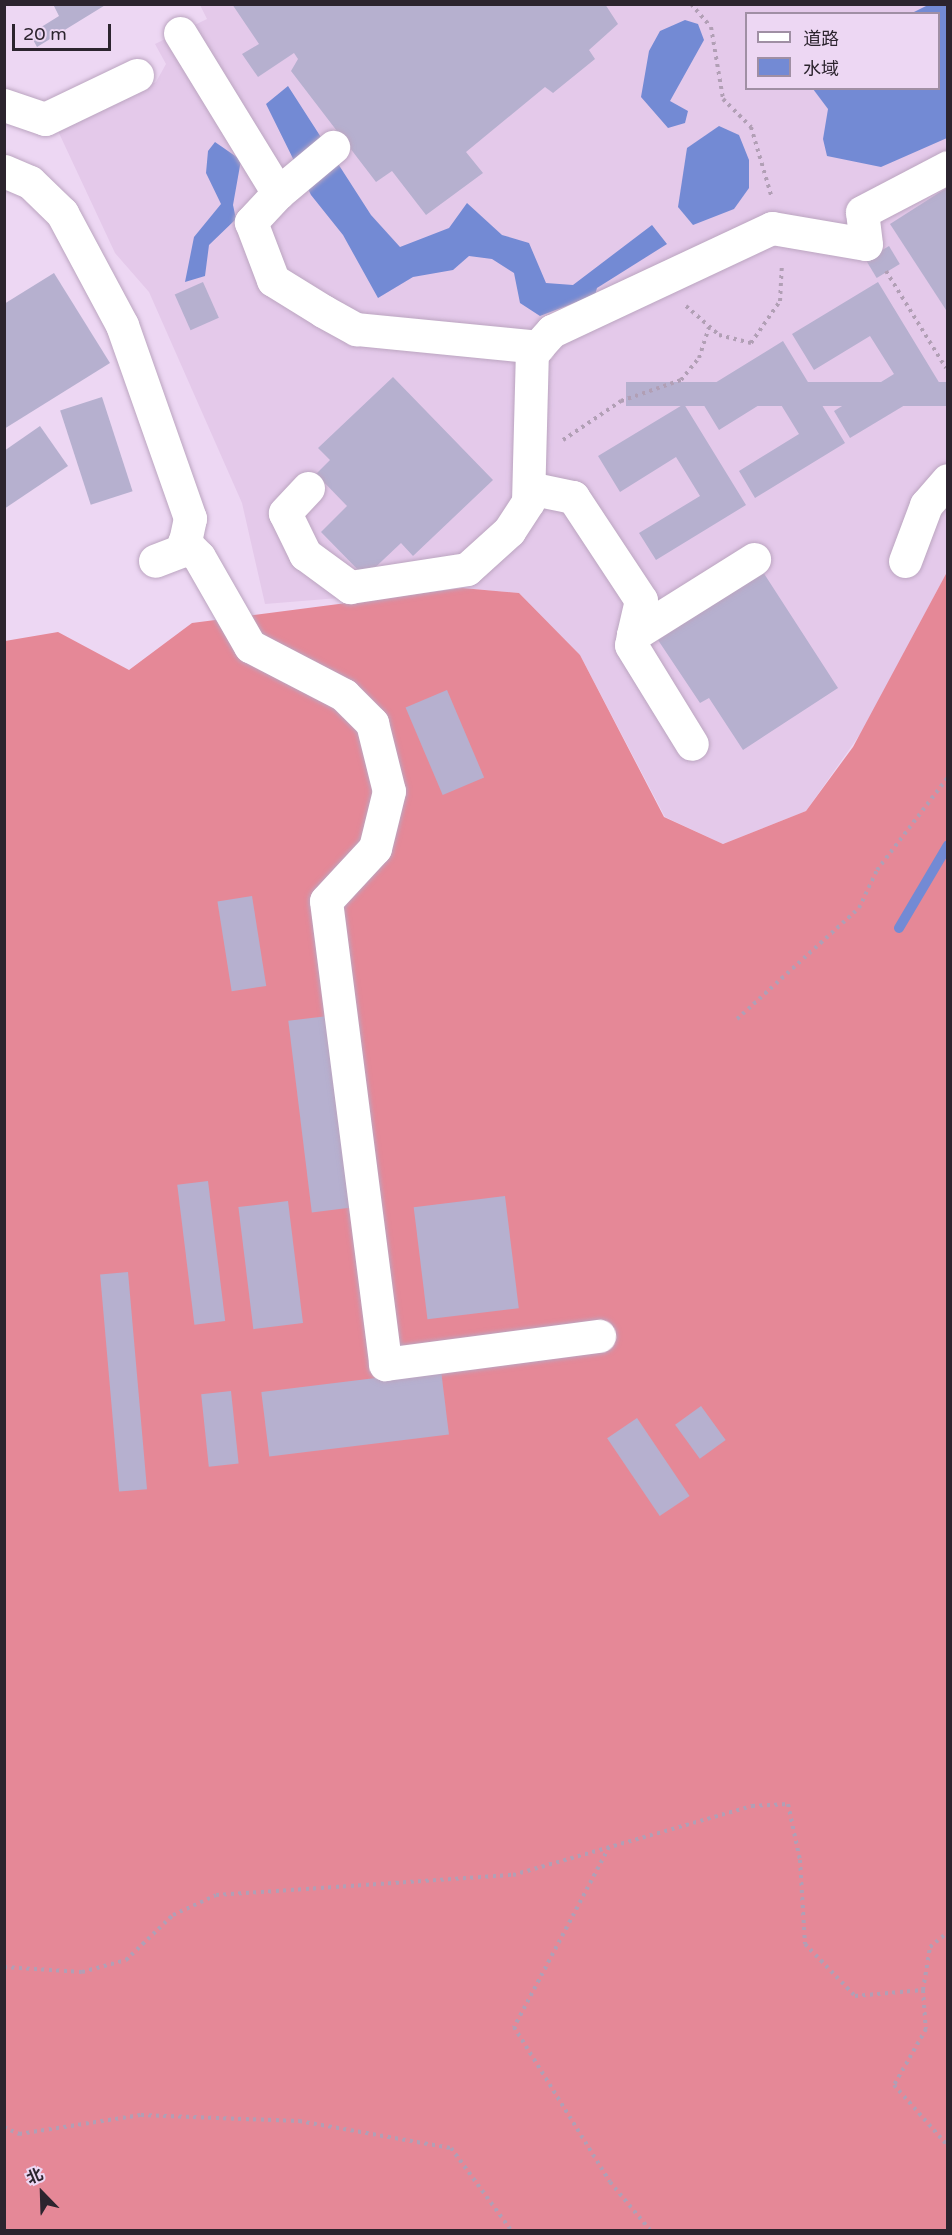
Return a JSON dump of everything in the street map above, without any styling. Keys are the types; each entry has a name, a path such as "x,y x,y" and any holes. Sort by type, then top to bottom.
{"street":[{"path":"180,33 278,193"},
{"path":"4,105 45,119 137,75"},
{"path":"333,147 278,193 250,222 273,280 356,329 538,347"},
{"path":"308,488 285,513 305,554 350,588 467,569 509,531 528,501 532,353 552,332 772,228 816,231 866,244 862,212 948,167"},
{"path":"4,171 30,182 62,213 122,325 190,518 183,550 155,561"},
{"path":"905,561 926,506 948,480"},
{"path":"529,488 573,498 641,600 631,645 692,744"},
{"path":"184,542 199,557 250,646 344,695 372,723 389,791 375,848 326,901 385,1364 599,1336"},
{"path":"633,635 754,559"}],"path":[{"path":"866,244 902,291 946,368"},
{"path":"530,448 568,439 621,401 681,380 699,358 709,328"},
{"path":"737,1019 859,908 877,870 948,777"},
{"path":"4,1967 82,1972 126,1960 173,1915 216,1895 513,1875 752,1806 788,1804 800,1860 805,1944 855,1996 923,1990"},
{"path":"609,1846 514,2027 610,2182 650,2230"},
{"path":"948,1932 930,1947 923,1990 926,2029 894,2085 948,2146"},
{"path":"4,2127 19,2134 141,2115 299,2121 451,2148 511,2230"}],"shaded area":[{"path":"200,5 947,5 947,572 863,730 806,811 723,844 665,817 580,655 519,593 462,588 265,604 242,503 149,292 115,253 58,131 156,82 166,64 155,44 207,19"},
{"path":"947,572 947,2230 5,2230 5,641 58,632 129,670 192,623 462,588 519,593 580,655 664,817 723,844 806,811 853,747"}],"water":[{"path":"928,5 947,5 947,138 881,167 827,156 823,139 828,109 814,90 940,90 940,12 914,12"},
{"path":"685,20 698,24 704,40 670,101 688,111 685,123 668,128 641,97 649,51 660,31"},
{"path":"288,86 371,215 400,247 449,228 467,203 502,235 529,243 546,283 573,285 652,225 667,244 597,288 595,295 540,316 520,303 514,273 492,259 469,256 453,270 413,277 378,298 343,235 311,195 266,104"},
{"path":"719,126 739,135 749,160 749,188 734,209 693,225 678,207 687,148"},
{"path":"215,142 241,160 233,205 236,219 209,245 205,276 185,282 194,237 221,204 206,173 208,151"}],"building":[{"path":"53,4 107,4 37,47 30,34 59,16"},
{"path":"232,4 605,4 618,24 589,50 595,59 553,93 545,87 466,152 483,173 426,215 392,171 376,182 291,71 298,59 294,53 258,77 242,54 259,44"},
{"path":"948,187 948,313 890,224"},
{"path":"889,246 900,264 877,278 866,260"},
{"path":"54,273 110,363 4,429 4,304"},
{"path":"203,282 219,318 191,330 175,295"},
{"path":"878,282 940,384 850,438 834,411 894,374 870,336 814,370 792,334"},
{"path":"783,341 845,443 755,498 739,471 799,434 775,395 719,430 697,394"},
{"path":"393,377 493,480 413,556 401,543 365,577 321,532 347,506 316,474 330,460 318,448"},
{"path":"626,382 948,382 948,406 626,406"},
{"path":"102,397 133,491 91,505 60,411"},
{"path":"684,404 746,505 656,560 639,533 700,496 676,457 620,492 598,456"},
{"path":"40,426 68,466 4,509 4,451"},
{"path":"763,572 838,688 743,750 709,698 700,703 658,640"},
{"path":"447,690 484,777 443,795 406,708"},
{"path":"252,896 266,986 232,991 217,901"},
{"path":"328,1016 352,1208 312,1212 288,1021"},
{"path":"208,1181 225,1321 194,1325 177,1185"},
{"path":"505,1196 519,1308 427,1319 414,1207"},
{"path":"288,1201 303,1323 253,1329 238,1207"},
{"path":"128,1272 147,1489 119,1492 100,1274"},
{"path":"441,1370 449,1435 269,1457 261,1392"},
{"path":"231,1391 239,1464 209,1467 201,1394"},
{"path":"701,1406 726,1440 700,1459 675,1425"},
{"path":"637,1418 690,1496 660,1516 607,1438"}],"waterway":[{"path":"899,928 948,845"}]}
